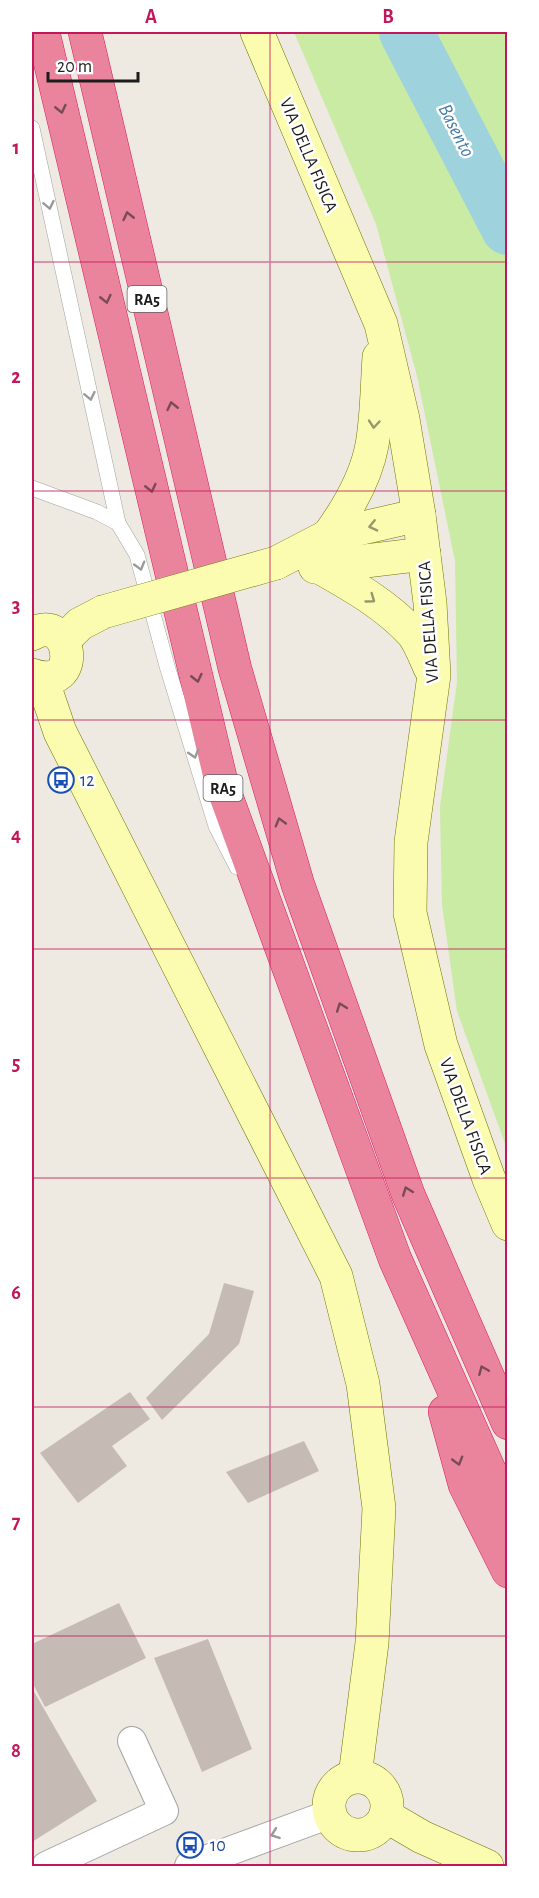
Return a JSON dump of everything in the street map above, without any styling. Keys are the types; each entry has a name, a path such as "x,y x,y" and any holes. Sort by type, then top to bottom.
{"highway":[{"name":"RA5","path":"43,32 222,785 395,1259 507,1512"},
{"name":"RA5","path":"85,32 235,669 298,885 408,1194 507,1423"},
{"path":"414,1304 465,1485 507,1571"}],"street":[{"name":"VIA DELLA FISICA","path":"257,32 381,324 403,419 419,515 430,603 434,675 411,842 410,913 441,1045 507,1224"},
{"path":"328,536 344,514 372,447 381,324"},
{"path":"64,640 80,624 103,612 276,563 328,536 419,515"},
{"path":"276,563 321,568 424,554"},
{"path":"321,568 352,585 388,611 414,635 434,675"},
{"path":"32,634 46,630 56,633 64,640 68,651 67,661 62,671 53,677 37,677 60,732 336,1276 363,1384 379,1508 372,1643 355,1776"},
{"path":"46,1866 164,1811 132,1741"},
{"path":"355,1776 374,1781 386,1796 388,1806 382,1824 367,1834 357,1836 340,1829 330,1814 328,1804 337,1785 355,1776"},
{"path":"189,1866 330,1814"},
{"path":"386,1816 447,1849 487,1866"}],"lane":[{"path":"32,128 118,523 136,555 216,826 284,956"},
{"path":"32,488 64,498 118,523"},
{"path":"32,497 64,498"}],"green space":[{"path":"294,32 507,32 507,1149 457,1011 442,905 440,807 457,682 455,561 417,376 376,224"}],"building":[{"path":"224,1283 254,1291 239,1344 162,1420 146,1398 209,1334"},
{"path":"130,1392 150,1419 112,1446 127,1466 78,1503 40,1453"},
{"path":"304,1441 319,1471 248,1503 226,1472"},
{"path":"119,1603 146,1658 45,1707 32,1682 32,1644"},
{"path":"208,1639 252,1749 202,1772 154,1658"},
{"path":"32,1688 97,1801 32,1842"}],"waterway":[{"name":"Basento","path":"406,32 508,228"}],"place":[{"name":"12","path":"61,780"},
{"name":"10","path":"190,1845"}]}
